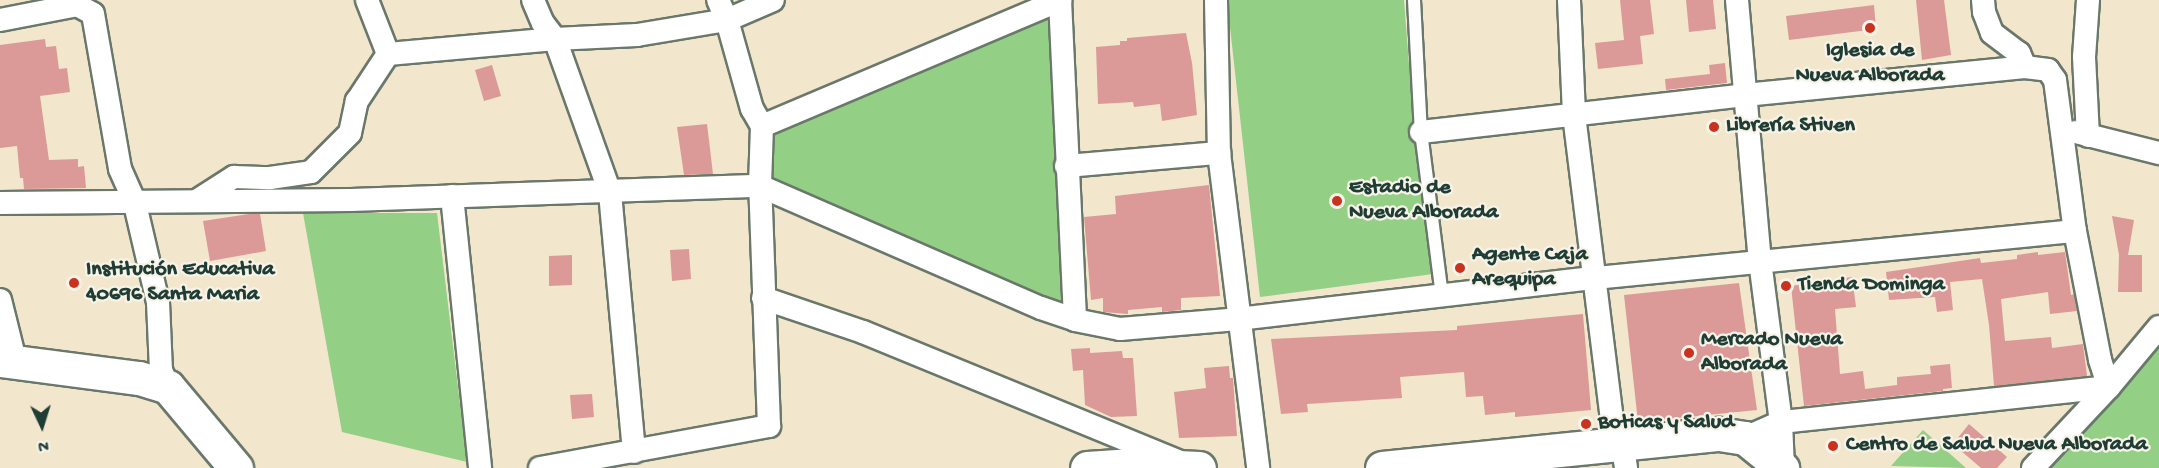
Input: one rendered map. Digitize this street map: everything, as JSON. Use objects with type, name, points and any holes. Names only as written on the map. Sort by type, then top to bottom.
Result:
[{"type":"main road","points":[[7,360],[139,378],[168,387],[236,468]]},
{"type":"main road","points":[[1382,468],[1621,456],[1719,434],[1745,438],[1783,468]]},
{"type":"main road","points":[[1087,468],[1132,465],[1195,467]]},
{"type":"street","points":[[367,0],[388,54]]},
{"type":"street","points":[[533,0],[543,23],[555,39],[610,193],[634,452]]},
{"type":"street","points":[[388,54],[555,39],[637,35],[723,10],[773,0]]},
{"type":"street","points":[[762,126],[1060,0],[1075,320]]},
{"type":"street","points":[[1216,0],[1219,153],[1258,468]]},
{"type":"street","points":[[1569,0],[1574,115],[1621,456]]},
{"type":"street","points":[[1737,0],[1760,261],[1781,422],[1783,468]]},
{"type":"street","points":[[1983,0],[1984,12],[1992,33],[2019,53],[2025,68]]},
{"type":"street","points":[[2088,0],[2084,57],[2088,136]]},
{"type":"street","points":[[0,20],[76,3],[93,14],[120,168],[134,200],[158,302],[161,370],[168,387]]},
{"type":"street","points":[[540,468],[769,426],[760,186],[762,126],[752,109],[723,10]]},
{"type":"street","points":[[198,200],[234,177],[270,178],[311,172],[350,133],[357,101],[388,54]]},
{"type":"street","points":[[1421,132],[1744,95],[2025,68],[2048,70],[2055,80],[2059,125],[2075,231],[2100,360],[2109,387]]},
{"type":"street","points":[[2059,125],[2088,136],[2159,153]]},
{"type":"street","points":[[1066,166],[1219,153]]},
{"type":"street","points":[[0,204],[610,193],[760,186],[1041,308],[1075,320],[1120,329],[1238,319],[1760,261],[2075,231]]},
{"type":"street","points":[[452,196],[480,468]]},
{"type":"street","points":[[764,298],[863,332],[1195,467]]},
{"type":"street","points":[[0,300],[7,360]]},
{"type":"street","points":[[2033,468],[2109,387],[2159,327]]},
{"type":"street","points":[[1745,438],[1781,422],[2109,387]]},
{"type":"lane","points":[[1414,0],[1421,132],[1442,295]]},
{"type":"green space","name":"Estadio de Nueva Alborada","points":[[1227,0],[1404,0],[1414,129],[1433,274],[1260,297]]},
{"type":"green space","points":[[1052,17],[1062,307],[771,180],[775,131]]},
{"type":"green space","points":[[303,213],[437,213],[467,462],[342,432]]},
{"type":"green space","points":[[2159,346],[2159,468],[2051,468]]},
{"type":"green space","points":[[1923,430],[1966,468],[1891,466]]},
{"type":"building","points":[[1620,0],[1650,0],[1654,34],[1640,36],[1643,64],[1598,69],[1595,43],[1624,40]]},
{"type":"building","points":[[1686,0],[1713,0],[1716,29],[1689,32]]},
{"type":"building","points":[[1916,0],[1944,0],[1951,55],[1922,60]]},
{"type":"building","points":[[1874,5],[1876,29],[1789,40],[1786,16]]},
{"type":"building","points":[[1186,33],[1192,63],[1197,115],[1162,121],[1160,104],[1134,107],[1133,102],[1098,104],[1096,47],[1120,45],[1120,41],[1127,41],[1127,38]]},
{"type":"building","points":[[45,39],[46,47],[56,46],[59,69],[67,68],[70,92],[40,96],[49,160],[78,159],[78,167],[84,166],[86,188],[24,189],[23,178],[20,178],[17,146],[0,148],[0,45]]},
{"type":"building","points":[[1725,63],[1727,83],[1666,90],[1665,79],[1710,74],[1709,65]]},
{"type":"building","points":[[492,65],[501,96],[484,101],[475,70]]},
{"type":"building","points":[[707,124],[713,174],[684,175],[677,127]]},
{"type":"building","points":[[1209,185],[1220,296],[1181,298],[1181,310],[1162,312],[1162,307],[1128,310],[1128,314],[1103,312],[1103,298],[1091,300],[1084,217],[1116,214],[1115,196]]},
{"type":"building","points":[[260,214],[266,251],[210,261],[203,221]]},
{"type":"building","points":[[2112,216],[2134,220],[2128,255],[2142,255],[2142,292],[2118,292],[2119,255]]},
{"type":"building","points":[[689,249],[691,279],[672,281],[670,250]]},
{"type":"building","points":[[2038,252],[2038,255],[2065,252],[2071,295],[2074,294],[2077,311],[2050,314],[2048,292],[2001,299],[2005,341],[2051,337],[2052,348],[2083,344],[2087,376],[1994,386],[1989,325],[1982,279],[1950,282],[1953,310],[1937,312],[1935,297],[1889,300],[1886,272],[1980,258],[1981,263],[2017,259],[2017,255]]},
{"type":"building","points":[[572,255],[572,285],[549,286],[549,256]]},
{"type":"building","points":[[1852,277],[1856,307],[1835,309],[1840,374],[1863,371],[1865,389],[1897,385],[1897,377],[1931,374],[1930,366],[1950,364],[1952,388],[1943,389],[1943,391],[1804,406],[1791,286]]},
{"type":"building","name":"Mercado Nueva Alborada","points":[[1739,283],[1757,410],[1638,422],[1624,295]]},
{"type":"building","points":[[1583,314],[1591,410],[1515,417],[1515,412],[1485,415],[1483,396],[1466,397],[1464,372],[1400,377],[1402,398],[1307,404],[1308,412],[1281,414],[1271,339],[1457,330],[1457,326]]},
{"type":"building","points":[[1090,348],[1090,353],[1122,351],[1123,358],[1133,358],[1137,416],[1111,417],[1085,405],[1083,370],[1073,371],[1071,349]]},
{"type":"building","points":[[1229,366],[1230,378],[1233,378],[1237,436],[1179,438],[1174,392],[1206,388],[1204,368]]},
{"type":"building","points":[[592,394],[594,417],[572,419],[570,395]]},
{"type":"building","points":[[1969,424],[2007,457],[1997,468],[1981,468],[1953,444]]},
{"type":"place","name":"Iglesia de Nueva Alborada","points":[[1870,28]]},
{"type":"place","name":"Librería Stiven","points":[[1714,127]]},
{"type":"place","name":"Estadio de Nueva Alborada","points":[[1337,201]]},
{"type":"place","name":"Agente Caja Arequipa","points":[[1460,268]]},
{"type":"place","name":"Institución Educativa 40696 Santa Maria","points":[[74,283]]},
{"type":"place","name":"Tienda Dominga","points":[[1786,286]]},
{"type":"place","name":"Mercado Nueva Alborada","points":[[1689,353]]},
{"type":"place","name":"Boticas y Salud","points":[[1586,424]]},
{"type":"place","name":"Centro de Salud Nueva Alborada","points":[[1833,446]]}]
